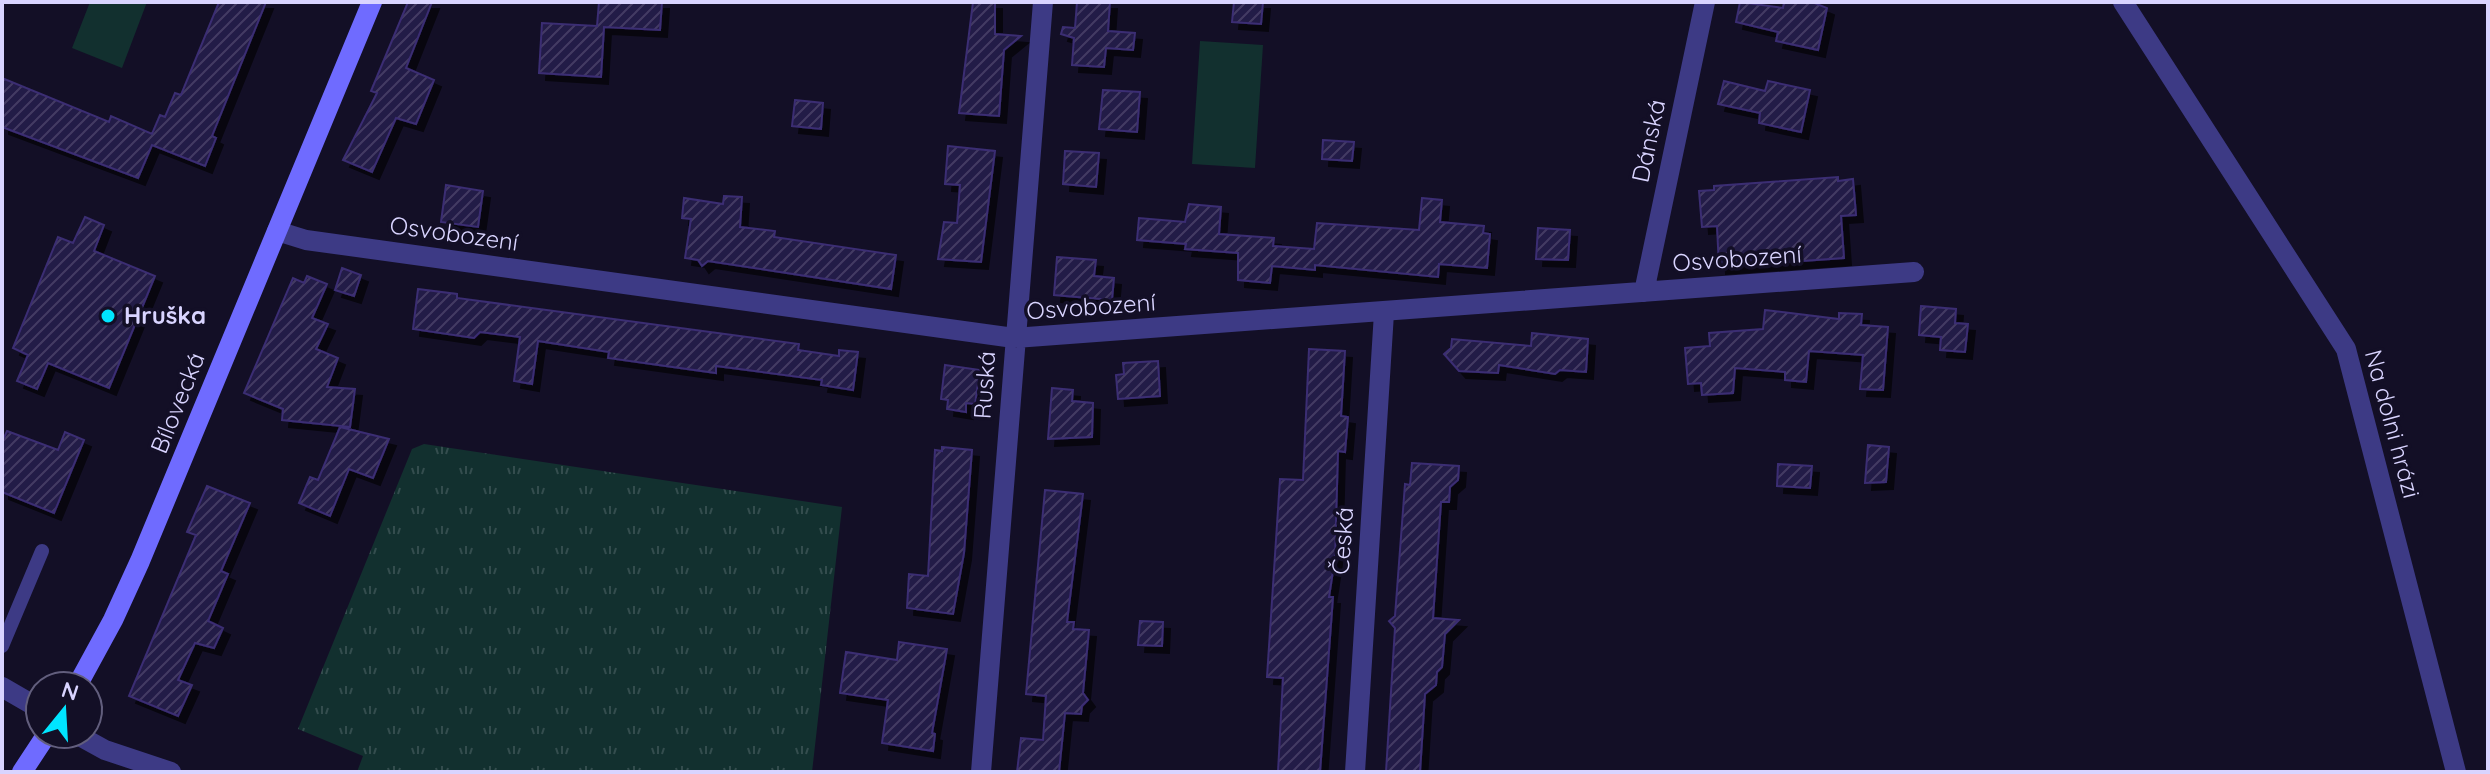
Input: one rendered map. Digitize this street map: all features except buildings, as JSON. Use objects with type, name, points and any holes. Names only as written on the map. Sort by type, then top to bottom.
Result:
[{"type":"main road","name":"Bílovecká","points":[[85,670],[126,593],[372,2]]},
{"type":"main road","points":[[22,772],[36,750]]},
{"type":"street","name":"Ruská","points":[[981,772],[1043,2]]},
{"type":"street","name":"Dánská","points":[[1644,292],[1705,2]]},
{"type":"street","name":"Na dolni hrázi","points":[[2123,2],[2346,349],[2456,772]]},
{"type":"street","name":"Osvobození","points":[[277,231],[306,240],[1014,338],[1914,272]]},
{"type":"street","name":"Česká","points":[[1355,772],[1384,313]]},
{"type":"street","points":[[2,687],[24,700]]},
{"type":"street","points":[[104,749],[171,772]]},
{"type":"lane","points":[[2,646],[42,551]]},
{"type":"green space","points":[[90,2],[147,2],[122,68],[72,48]]},
{"type":"green space","points":[[1200,41],[1263,45],[1255,168],[1192,164]]},
{"type":"green space","points":[[424,444],[842,507],[812,772],[357,772],[363,756],[298,729],[412,449]]},
{"type":"place","name":"Hruška","points":[[108,316]]}]
